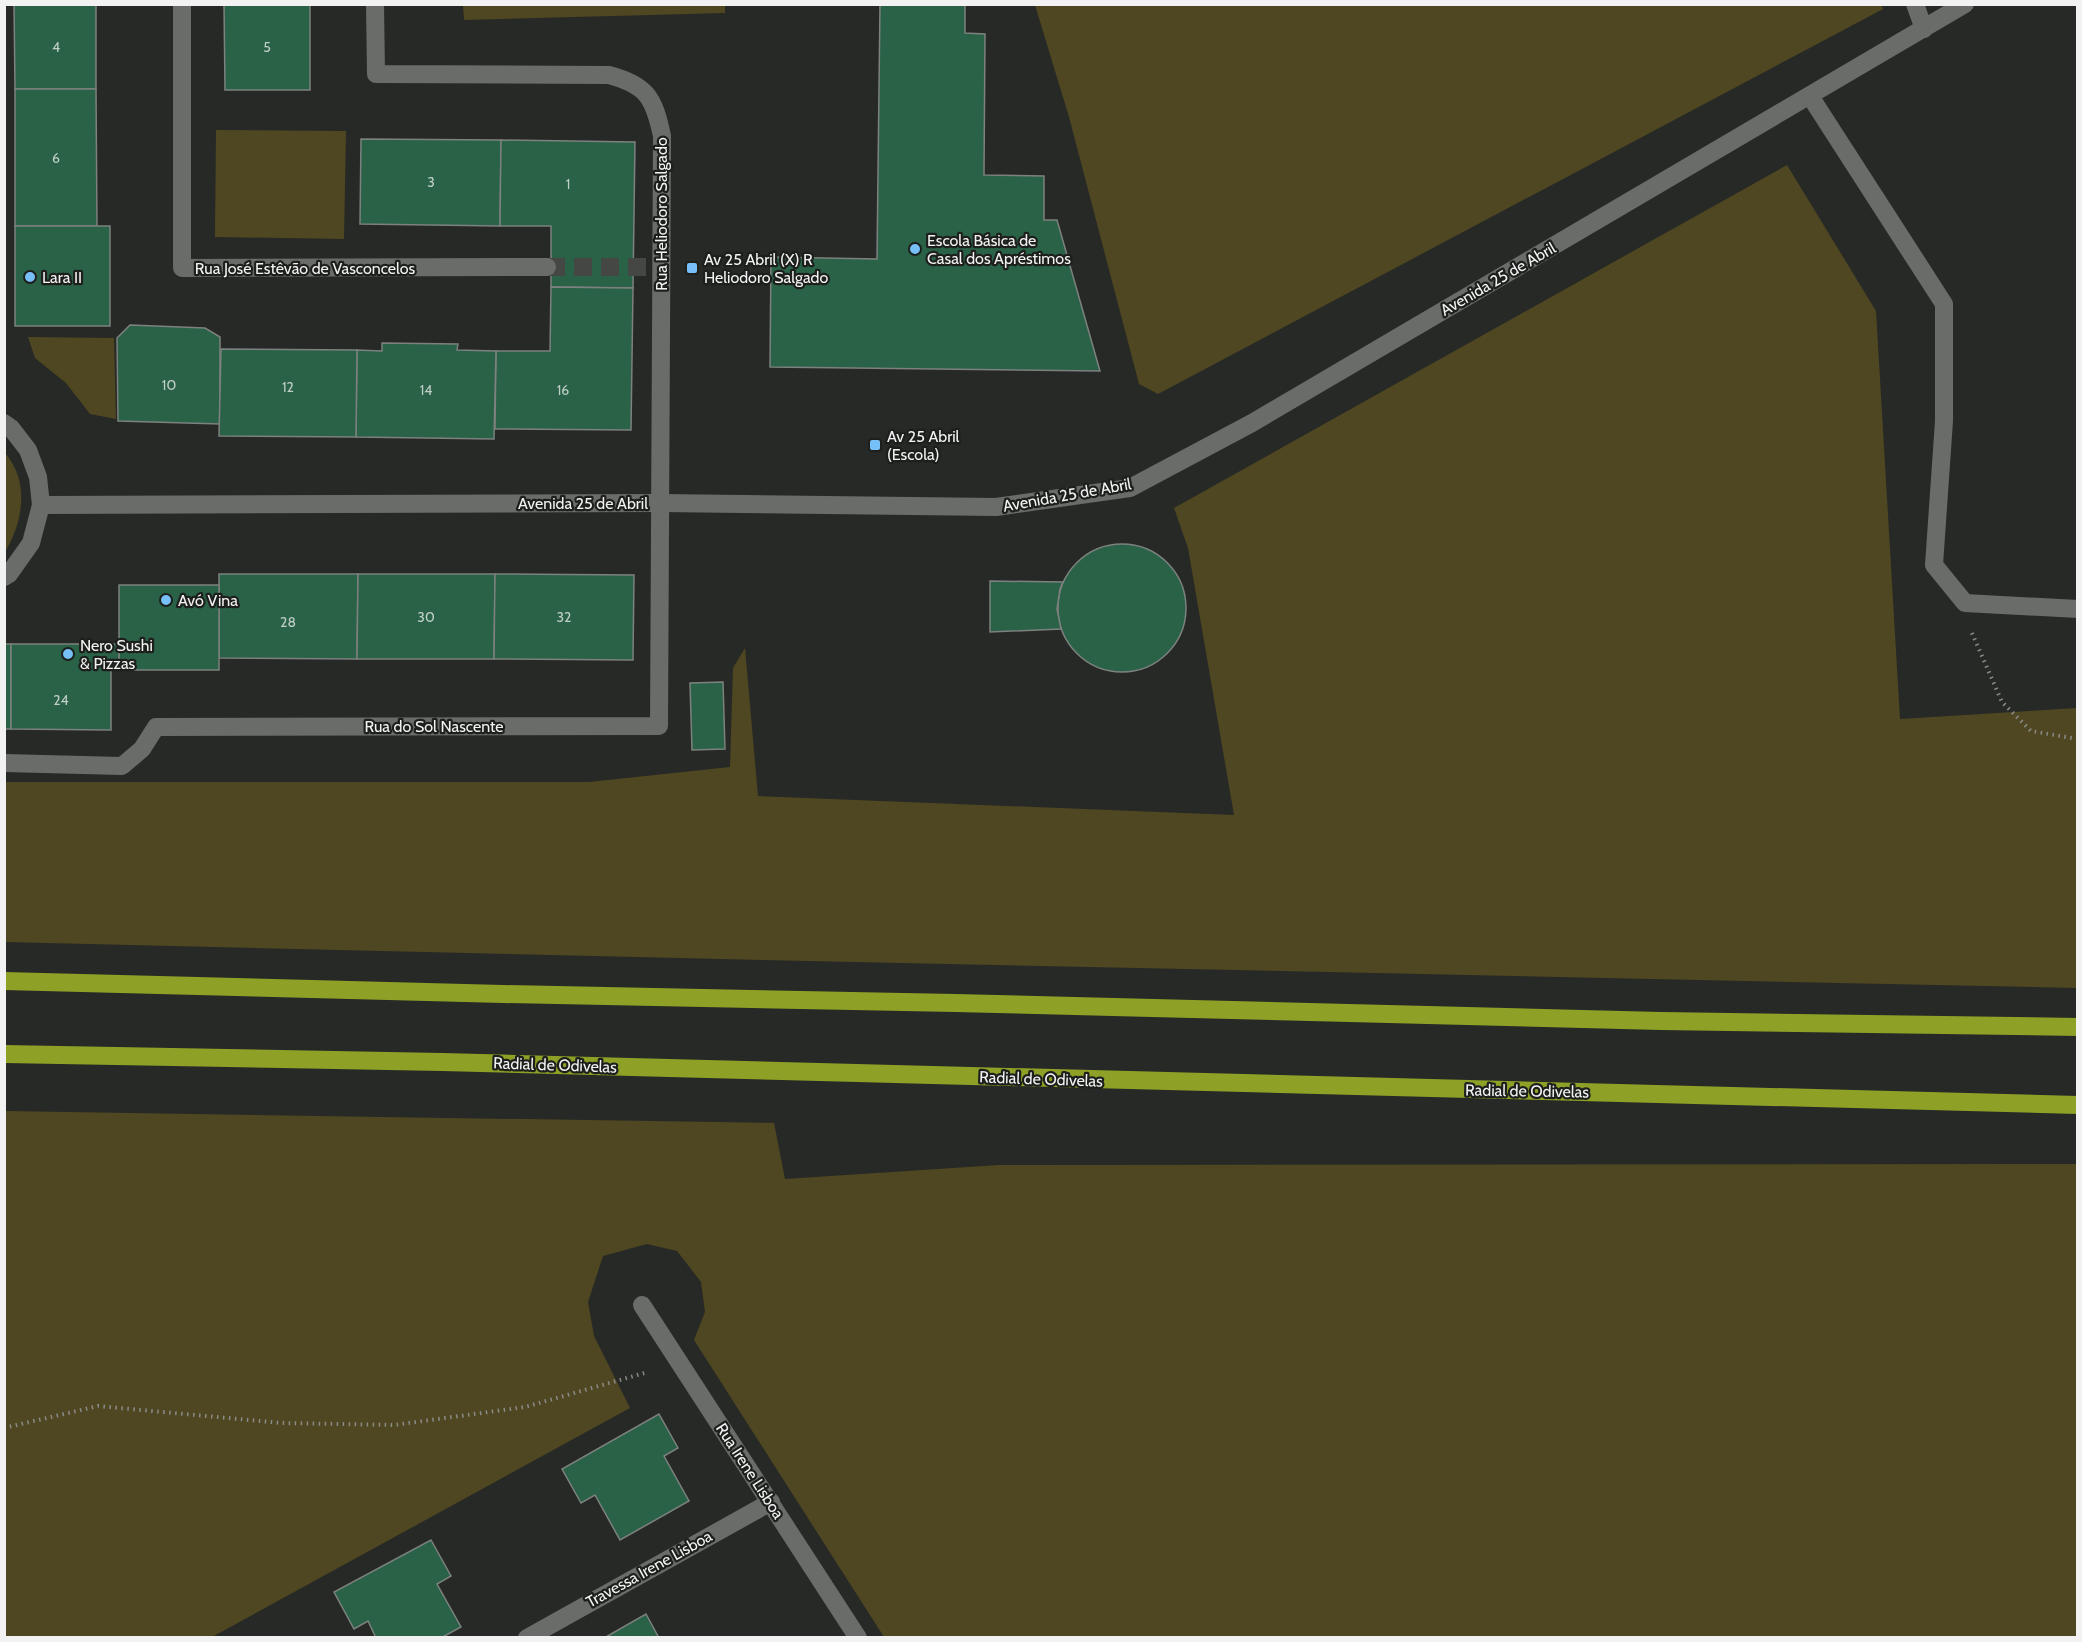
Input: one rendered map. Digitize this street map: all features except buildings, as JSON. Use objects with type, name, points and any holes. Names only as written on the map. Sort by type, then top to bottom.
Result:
[{"type":"highway","points":[[4,981],[1661,1021],[2078,1027]]},
{"type":"highway","name":"Radial de Odivelas","points":[[4,1054],[430,1062],[2078,1105]]},
{"type":"street","name":"Rua José Estêvão de Vasconcelos","points":[[182,4],[182,268],[547,267]]},
{"type":"street","name":"Rua Heliodoro Salgado","points":[[375,4],[376,74],[609,75],[629,81],[646,93],[657,112],[663,136],[660,503]]},
{"type":"street","points":[[1915,4],[1924,29]]},
{"type":"street","name":"Avenida 25 de Abril","points":[[41,505],[660,503],[996,507],[1130,488],[1252,423],[1965,4]]},
{"type":"street","points":[[1810,96],[1944,304],[1944,421],[1934,565],[1965,603],[2078,609]]},
{"type":"street","points":[[4,423],[11,428],[28,450],[38,477],[41,505],[31,543],[9,574],[4,577]]},
{"type":"street","name":"Rua do Sol Nascente","points":[[4,764],[122,766],[142,749],[156,726],[659,726],[660,503]]},
{"type":"street","name":"Rua Irene Lisboa","points":[[642,1305],[858,1638]]},
{"type":"street","name":"Travessa Irene Lisboa","points":[[527,1638],[771,1502]]},
{"type":"path","points":[[1965,603],[1973,636],[2002,702],[2031,732],[2078,739]]},
{"type":"path","points":[[4,1428],[98,1406],[282,1422],[394,1425],[525,1407],[679,1363]]},
{"type":"shaded area","points":[[1881,4],[1883,9],[1158,394],[1139,384],[1069,117],[1035,5]]},
{"type":"shaded area","points":[[463,5],[725,5],[725,13],[464,20]]},
{"type":"shaded area","points":[[216,130],[346,131],[344,239],[215,237]]},
{"type":"shaded area","points":[[1787,165],[1876,311],[1900,719],[2077,708],[2077,988],[5,942],[5,782],[589,782],[730,767],[733,668],[745,648],[758,796],[1234,815],[1188,548],[1174,508]]},
{"type":"shaded area","points":[[28,337],[114,338],[116,419],[90,414],[66,383],[35,358]]},
{"type":"shaded area","points":[[5,453],[18,476],[21,502],[16,528],[5,552]]},
{"type":"shaded area","points":[[5,1111],[774,1123],[785,1179],[999,1165],[2077,1164],[2077,1637],[884,1637],[694,1340],[705,1312],[701,1282],[677,1251],[647,1244],[603,1256],[588,1302],[594,1336],[630,1408],[212,1637],[5,1637]]},
{"type":"tunnel","points":[[547,267],[661,267]]},
{"type":"place","name":"Escola Básica de Casal dos Apréstimos","points":[[915,249]]},
{"type":"place","name":"Av 25 Abril (X) R Heliodoro Salgado","points":[[692,268]]},
{"type":"place","name":"Lara II","points":[[30,277]]},
{"type":"place","name":"Av 25 Abril (Escola)","points":[[875,445]]},
{"type":"place","name":"Avó Vina","points":[[166,600]]},
{"type":"place","name":"Nero Sushi & Pizzas","points":[[68,654]]}]
